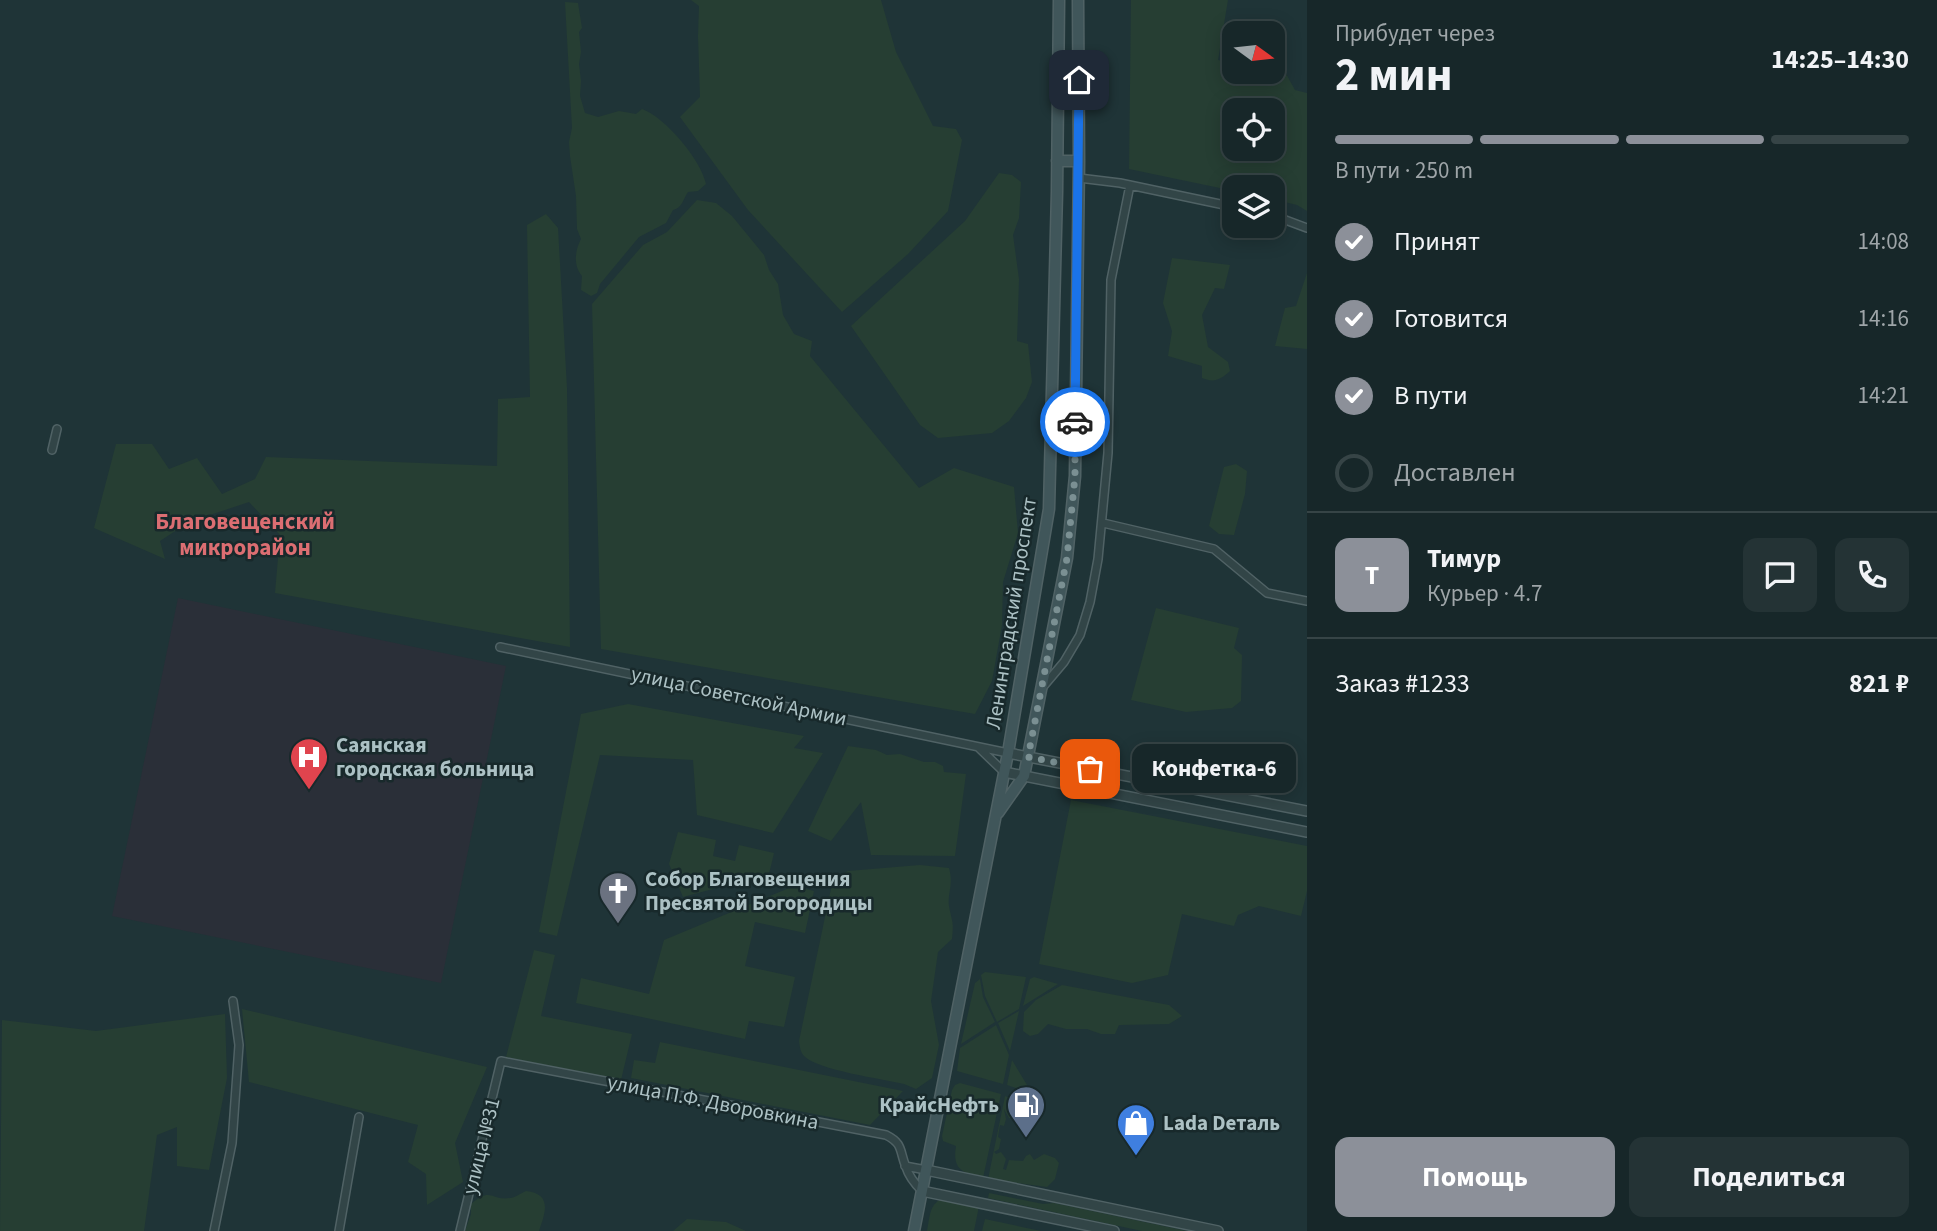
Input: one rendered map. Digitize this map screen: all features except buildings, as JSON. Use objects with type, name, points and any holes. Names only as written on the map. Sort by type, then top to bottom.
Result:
[{"type":"main road","name":"Ленинградский проспект","points":[[914,1231],[1008,752],[1049,509],[1058,161],[1059,0]]},
{"type":"main road","name":"Ленинградский проспект","points":[[995,816],[1024,776],[1067,558],[1075,476],[1079,178],[1078,0]]},
{"type":"main road","points":[[1058,161],[1079,161]]},
{"type":"street","points":[[1079,178],[1130,185],[1222,204]]},
{"type":"street","points":[[1041,688],[1064,662],[1080,635],[1090,602],[1103,523],[1108,453],[1111,280],[1130,185]]},
{"type":"street","points":[[1285,220],[1307,228]]},
{"type":"street","points":[[52,450],[57,429]]},
{"type":"street","points":[[1103,523],[1214,549],[1267,593],[1307,601]]},
{"type":"street","name":"улица Советской Армии","points":[[500,647],[1028,757],[1307,811]]},
{"type":"street","points":[[977,746],[1004,772],[1307,832]]},
{"type":"street","points":[[214,1231],[232,1143],[239,1045],[233,1001]]},
{"type":"street","name":"улица П.Ф. Дворовкина","points":[[501,1061],[886,1135],[896,1140],[905,1166],[922,1191]]},
{"type":"street","name":"улица №31","points":[[460,1231],[501,1061]]},
{"type":"street","points":[[339,1231],[359,1117]]},
{"type":"street","points":[[905,1166],[1218,1231]]},
{"type":"street","points":[[922,1191],[1114,1231]]},
{"type":"shaded area","name":"Саянская городская больница","points":[[178,598],[506,666],[441,983],[112,916]]},
{"type":"green space","points":[[691,0],[881,0],[896,52],[933,126],[956,129],[962,140],[948,211],[908,254],[842,312],[748,210],[680,117],[700,97],[699,6]]},
{"type":"green space","points":[[1131,0],[1228,0],[1224,21],[1222,21],[1218,60],[1222,61],[1222,84],[1285,84],[1285,72],[1295,90],[1307,93],[1307,211],[1285,202],[1285,175],[1222,175],[1222,188],[1129,169]]},
{"type":"green space","points":[[565,2],[578,3],[582,28],[579,32],[580,96],[585,113],[598,117],[619,111],[636,114],[642,109],[651,114],[681,140],[697,163],[706,184],[698,191],[688,192],[666,223],[639,237],[600,284],[597,293],[591,296],[581,290],[582,276],[576,263],[581,239],[577,229],[569,142],[572,128]]},
{"type":"green space","points":[[999,173],[1012,175],[1021,182],[1019,218],[1013,235],[1019,279],[1017,341],[1028,344],[1032,382],[1026,398],[1009,421],[992,433],[938,438],[920,425],[851,326],[965,221]]},
{"type":"green space","points":[[697,200],[716,203],[732,216],[764,255],[778,284],[783,315],[794,334],[812,341],[810,356],[919,488],[954,468],[1014,487],[1018,533],[1003,582],[1002,625],[992,681],[975,714],[601,649],[592,304],[643,245],[667,232]]},
{"type":"green space","points":[[546,214],[558,228],[567,388],[570,647],[275,593],[280,535],[249,502],[189,522],[160,541],[165,559],[94,528],[116,444],[152,444],[169,469],[197,458],[222,494],[255,479],[266,457],[497,466],[498,399],[530,397],[527,225]]},
{"type":"green space","points":[[1172,258],[1230,265],[1224,289],[1215,288],[1202,315],[1208,347],[1228,362],[1230,371],[1217,380],[1202,378],[1202,366],[1168,356],[1172,331],[1163,303]]},
{"type":"green space","points":[[1307,273],[1307,349],[1275,346],[1285,308],[1296,306]]},
{"type":"green space","points":[[1236,464],[1247,471],[1245,494],[1234,535],[1219,534],[1209,526],[1224,467]]},
{"type":"green space","points":[[1156,608],[1239,628],[1234,648],[1242,655],[1241,701],[1232,708],[1186,712],[1131,700]]},
{"type":"green space","points":[[628,704],[804,736],[794,748],[823,753],[773,833],[697,815],[693,760],[600,755],[557,936],[539,932],[581,714]]},
{"type":"green space","points":[[848,746],[935,762],[943,766],[944,772],[966,774],[955,856],[871,855],[861,802],[831,841],[808,831]]},
{"type":"green space","points":[[1071,800],[1307,846],[1307,891],[1301,916],[1259,906],[1238,915],[1234,926],[1182,914],[1168,975],[1132,983],[1039,964]]},
{"type":"green space","points":[[678,832],[716,840],[713,856],[735,861],[739,845],[774,853],[769,874],[683,897],[669,864]]},
{"type":"green space","points":[[920,865],[949,868],[951,880],[949,901],[952,939],[938,952],[931,1001],[939,1045],[932,1078],[916,1089],[836,1070],[811,1061],[804,1056],[799,1041],[833,879],[848,871]]},
{"type":"green space","points":[[794,886],[814,891],[805,933],[755,922],[745,966],[795,977],[784,1027],[749,1021],[745,1039],[576,1003],[581,978],[649,994],[664,940]]},
{"type":"green space","points":[[534,950],[555,955],[541,1016],[632,1034],[621,1080],[506,1057]]},
{"type":"green space","points":[[985,972],[1026,977],[1019,1009],[997,1022],[985,996],[981,975]]},
{"type":"green space","points":[[1034,977],[1058,984],[1023,1006],[1030,979]]},
{"type":"green space","points":[[980,979],[983,997],[995,1022],[961,1044],[975,983]]},
{"type":"green space","points":[[1062,985],[1169,1005],[1182,1016],[1169,1024],[1119,1025],[1115,1034],[1101,1034],[1087,1029],[1066,1029],[1048,1024],[1038,1034],[1030,1036],[1023,1031],[1024,1012],[1036,1000]]},
{"type":"green space","points":[[242,1009],[487,1067],[455,1143],[463,1182],[427,1205],[426,1174],[408,1162],[418,1125],[249,1082]]},
{"type":"green space","points":[[1019,1011],[1010,1051],[998,1023]]},
{"type":"green space","points":[[225,1014],[227,1078],[209,1170],[177,1166],[177,1127],[157,1135],[144,1231],[0,1231],[2,1020],[96,1031]]},
{"type":"green space","points":[[996,1025],[1009,1055],[1003,1084],[957,1071],[960,1048]]},
{"type":"green space","points":[[660,1042],[903,1091],[870,1125],[631,1078],[634,1060],[655,1063]]},
{"type":"green space","points":[[1012,1060],[1030,1090],[1027,1092],[1007,1085]]},
{"type":"green space","points":[[960,1083],[1001,1094],[983,1178],[960,1169],[956,1160],[956,1146],[943,1141],[952,1090]]},
{"type":"green space","points":[[1005,1096],[1010,1098],[1014,1118],[1009,1118],[1004,1109],[1006,1119],[1004,1126],[1000,1125],[999,1149],[994,1152],[1001,1152],[1006,1159],[1003,1169],[1006,1170],[1009,1160],[1023,1161],[1030,1154],[1034,1160],[1044,1154],[1055,1158],[1059,1163],[1055,1179],[1047,1187],[988,1179]]},
{"type":"green space","points":[[526,1191],[535,1193],[544,1200],[545,1211],[539,1231],[465,1231],[471,1214],[471,1204],[478,1199],[487,1195],[512,1198]]},
{"type":"green space","points":[[989,1193],[1043,1204],[1054,1203],[1187,1231],[1142,1231],[988,1198]]},
{"type":"green space","points":[[945,1198],[979,1206],[974,1231],[927,1231],[933,1207]]},
{"type":"green space","points":[[687,1219],[726,1222],[746,1231],[673,1231]]},
{"type":"green space","points":[[985,1219],[1041,1231],[982,1231]]},
{"type":"way so far","points":[[1075,422],[1075,476],[1067,558],[1028,757],[1090,769]]},
{"type":"place","name":"Конфетка-6","points":[[1090,769]]},
{"type":"place","name":"Саянская городская больница","points":[[309,791]]},
{"type":"place","name":"Собор Благовещения Пресвятой Богородицы","points":[[618,925]]},
{"type":"place","name":"КрайсНефть","points":[[1026,1139]]},
{"type":"place","name":"Lada Dеталь","points":[[1136,1157]]},
{"type":"district","name":"Благовещенский микрорайон","points":[[245,534]]},
{"type":"route","points":[[1075,422],[1079,80]]}]
